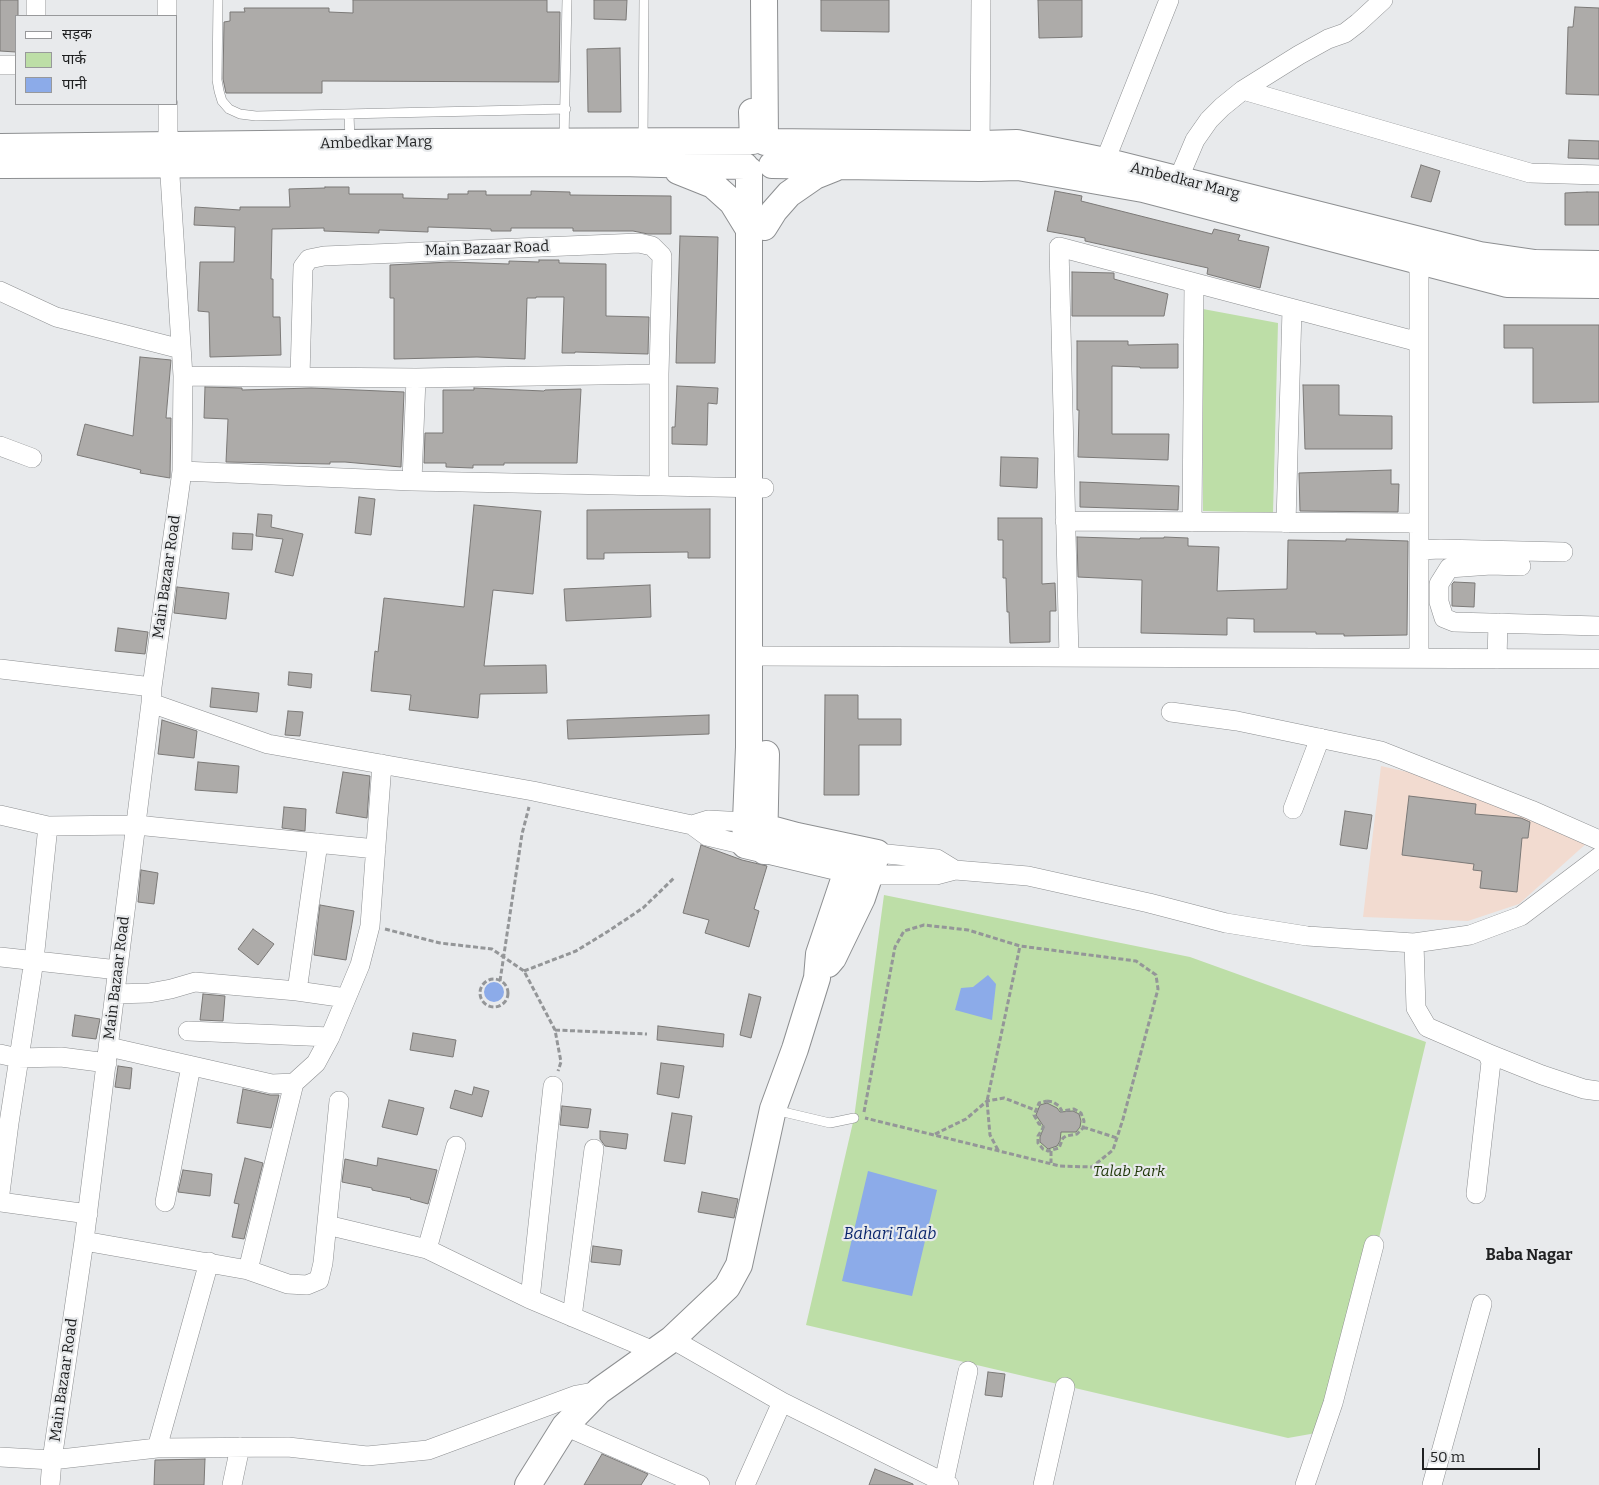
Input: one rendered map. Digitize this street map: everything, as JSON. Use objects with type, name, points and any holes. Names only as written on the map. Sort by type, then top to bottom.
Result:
[{"type":"street","points":[[36,0],[36,15]]},
{"type":"street","points":[[167,0],[168,15]]},
{"type":"street","points":[[749,0],[758,89],[790,128],[807,143]]},
{"type":"street","points":[[755,836],[749,747],[757,656],[756,227],[758,89],[764,0]]},
{"type":"street","points":[[980,156],[981,0]]},
{"type":"street","points":[[1105,161],[1169,0]]},
{"type":"street","points":[[1178,180],[1195,140],[1222,107],[1243,90],[1299,55],[1328,39],[1345,33],[1383,0]]},
{"type":"street","points":[[0,65],[15,65]]},
{"type":"street","points":[[722,142],[744,106],[758,89]]},
{"type":"street","points":[[1243,90],[1530,173],[1599,175]]},
{"type":"street","name":"Main Bazaar Road","points":[[50,1485],[88,1214],[151,695],[182,472],[183,376],[169,155],[168,105]]},
{"type":"street","name":"Ambedkar Marg","points":[[0,165],[350,143],[564,142],[647,153],[722,142],[758,159],[807,143],[980,156],[1018,167],[1143,189],[1419,251],[1534,263],[1599,264]]},
{"type":"street","name":"Ambedkar Marg","points":[[0,147],[169,155],[647,153],[843,165],[980,156],[1018,142],[1105,161],[1178,180],[1419,251],[1507,284],[1599,285]]},
{"type":"street","points":[[647,153],[681,172],[713,185],[756,227]]},
{"type":"street","points":[[756,227],[789,194],[815,176],[843,165]]},
{"type":"street","name":"Main Bazaar Road","points":[[300,377],[303,267],[309,259],[324,256],[639,243],[652,246],[662,256],[659,486]]},
{"type":"street","points":[[1069,657],[1059,247],[1419,342]]},
{"type":"street","points":[[1419,251],[1419,658]]},
{"type":"street","points":[[1192,522],[1194,283]]},
{"type":"street","points":[[0,291],[56,317],[181,349]]},
{"type":"street","points":[[1286,523],[1292,309]]},
{"type":"street","points":[[183,376],[416,378],[659,374]]},
{"type":"street","points":[[412,481],[416,378]]},
{"type":"street","points":[[0,446],[32,458]]},
{"type":"street","points":[[182,472],[412,481],[756,488]]},
{"type":"street","points":[[1066,521],[1419,523]]},
{"type":"street","points":[[1419,550],[1563,552]]},
{"type":"street","points":[[1521,566],[1491,565],[1449,568],[1439,584],[1439,602],[1444,618],[1454,622],[1599,626]]},
{"type":"street","points":[[1497,659],[1498,623]]},
{"type":"street","points":[[757,656],[1599,659]]},
{"type":"street","points":[[0,669],[151,695],[268,744],[533,792],[692,825],[708,820],[755,836],[797,836],[862,862],[937,859],[955,870],[1028,876],[1149,903],[1226,923],[1298,934],[1414,943],[1470,935],[1521,916],[1599,857]]},
{"type":"street","points":[[1171,712],[1237,721],[1380,751],[1531,810],[1599,840]]},
{"type":"street","points":[[1293,809],[1320,738]]},
{"type":"street","points":[[248,1270],[294,1083],[316,1063],[330,1037],[360,965],[370,926],[382,764]]},
{"type":"street","points":[[0,815],[48,826],[136,825],[376,849]]},
{"type":"street","points":[[0,1192],[9,1056],[34,960],[48,826]]},
{"type":"street","points":[[297,991],[318,843]]},
{"type":"street","points":[[533,1483],[565,1426],[599,1391],[664,1346],[727,1287],[739,1265],[773,1109],[817,978],[833,958],[862,898],[862,862]]},
{"type":"street","points":[[1414,943],[1416,1008],[1426,1027],[1542,1076],[1584,1089],[1599,1091]]},
{"type":"street","points":[[0,956],[118,970]]},
{"type":"street","points":[[115,994],[150,994],[195,982],[297,991],[346,998]]},
{"type":"street","points":[[188,1031],[330,1037]]},
{"type":"street","points":[[1476,1194],[1491,1062],[1487,1052]]},
{"type":"street","points":[[9,1056],[61,1057],[108,1055],[190,1066],[272,1084],[294,1083]]},
{"type":"street","points":[[165,1202],[190,1066]]},
{"type":"street","points":[[530,1300],[553,1086]]},
{"type":"street","points":[[84,1241],[248,1270],[288,1284],[307,1285],[319,1280],[323,1263],[339,1101]]},
{"type":"street","points":[[427,1249],[456,1146]]},
{"type":"street","points":[[572,1317],[594,1149]]},
{"type":"street","points":[[0,1202],[88,1214]]},
{"type":"street","points":[[326,1225],[427,1249],[530,1300],[572,1317],[664,1346],[782,1402],[946,1484],[968,1371]]},
{"type":"street","points":[[1305,1485],[1333,1403],[1374,1245]]},
{"type":"street","points":[[157,1448],[209,1262]]},
{"type":"street","points":[[1432,1485],[1482,1304]]},
{"type":"street","points":[[1043,1485],[1065,1387]]},
{"type":"street","points":[[0,1457],[52,1460],[157,1448],[288,1447],[367,1456],[428,1450],[577,1395],[599,1391]]},
{"type":"street","points":[[745,1485],[782,1402]]},
{"type":"street","points":[[565,1426],[700,1485]]},
{"type":"street","points":[[232,1485],[240,1447]]},
{"type":"lane","points":[[218,0],[217,80],[222,101],[229,109],[240,114],[256,116],[566,109]]},
{"type":"lane","points":[[564,142],[567,0]]},
{"type":"lane","points":[[644,0],[647,153]]},
{"type":"lane","points":[[349,114],[350,143]]},
{"type":"lane","points":[[773,1109],[830,1124],[854,1118]]},
{"type":"path","points":[[500,981],[502,956],[522,834],[533,792]]},
{"type":"path","points":[[524,971],[576,951],[592,942],[643,908],[674,878]]},
{"type":"path","points":[[924,925],[968,930],[1020,946],[1136,961],[1156,975],[1158,989],[1113,1150],[1092,1167],[1060,1166],[863,1118],[895,947],[904,931],[924,925]]},
{"type":"path","points":[[370,926],[440,943],[492,949],[524,971],[555,1030],[561,1062],[553,1086]]},
{"type":"path","points":[[999,1150],[990,1135],[987,1101],[1020,946]]},
{"type":"path","points":[[495,978],[500,981],[505,983],[508,992],[503,1003],[491,1006],[483,1002],[480,992],[485,982],[495,978]]},
{"type":"path","points":[[555,1030],[647,1034]]},
{"type":"path","points":[[935,1135],[966,1119],[987,1101],[1004,1098],[1035,1110]]},
{"type":"path","points":[[1047,1101],[1059,1106],[1062,1111],[1074,1109],[1081,1113],[1084,1121],[1083,1128],[1078,1134],[1063,1138],[1059,1148],[1051,1151],[1043,1148],[1038,1143],[1038,1136],[1043,1125],[1037,1121],[1034,1115],[1035,1110],[1039,1103],[1047,1101]]},
{"type":"path","points":[[1083,1128],[1117,1138]]},
{"type":"path","points":[[1051,1151],[1051,1163]]},
{"type":"shaded area","points":[[1381,766],[1417,774],[1588,842],[1519,904],[1468,921],[1363,917]]},
{"type":"green space","points":[[1203,309],[1278,323],[1273,513],[1203,511]]},
{"type":"green space","name":"Talab Park","points":[[884,895],[1190,957],[1426,1042],[1333,1430],[1288,1438],[806,1325],[854,1118]]},
{"type":"water","points":[[988,975],[996,984],[992,1020],[955,1010],[961,988],[973,987]]},
{"type":"water","points":[[494,982],[501,985],[504,992],[501,999],[494,1002],[487,999],[484,992],[487,985]]},
{"type":"water","name":"Bahari Talab","points":[[868,1171],[937,1190],[912,1296],[842,1281]]},
{"type":"building","points":[[0,0],[18,0],[18,15],[15,15],[15,52],[0,51]]},
{"type":"building","points":[[353,0],[547,0],[547,12],[560,12],[559,82],[322,81],[322,93],[226,93],[223,79],[224,22],[230,21],[230,12],[245,12],[244,8],[329,8],[329,12],[353,13]]},
{"type":"building","points":[[594,0],[627,0],[626,20],[594,19]]},
{"type":"building","points":[[821,0],[889,0],[889,32],[821,31]]},
{"type":"building","points":[[1038,0],[1082,0],[1082,37],[1039,38]]},
{"type":"building","points":[[1575,7],[1599,8],[1599,95],[1566,94],[1568,27],[1573,27]]},
{"type":"building","points":[[620,48],[621,112],[588,112],[587,49]]},
{"type":"building","points":[[1569,140],[1599,141],[1599,159],[1568,158]]},
{"type":"building","points":[[1421,165],[1440,171],[1431,202],[1411,197]]},
{"type":"building","points":[[349,187],[349,194],[403,194],[403,198],[448,199],[448,194],[468,194],[468,191],[486,191],[486,195],[531,195],[531,191],[570,192],[570,195],[671,196],[671,234],[648,234],[633,231],[573,231],[573,228],[511,228],[511,231],[491,231],[491,229],[428,227],[428,232],[379,230],[379,233],[324,231],[324,228],[272,229],[271,279],[273,279],[273,317],[280,317],[281,355],[210,357],[209,312],[198,311],[200,262],[234,262],[235,227],[194,225],[195,207],[240,210],[240,207],[290,207],[289,189]]},
{"type":"building","points":[[1055,191],[1082,196],[1081,201],[1212,234],[1214,229],[1240,235],[1238,240],[1269,247],[1260,288],[1207,274],[1208,268],[1085,241],[1085,238],[1047,231]]},
{"type":"building","points":[[1599,192],[1599,225],[1565,225],[1565,193]]},
{"type":"building","points":[[680,236],[718,237],[715,363],[676,363]]},
{"type":"building","points":[[539,260],[559,260],[559,263],[606,264],[606,316],[649,317],[648,354],[562,353],[564,297],[536,297],[527,298],[525,359],[477,357],[394,359],[394,298],[390,298],[390,265],[450,262],[509,264],[509,261],[539,262]]},
{"type":"building","points":[[1072,272],[1114,273],[1114,279],[1168,294],[1164,316],[1072,316]]},
{"type":"building","points":[[1504,325],[1599,325],[1599,402],[1533,403],[1533,348],[1504,348]]},
{"type":"building","points":[[1077,341],[1128,341],[1128,345],[1178,344],[1178,368],[1112,366],[1112,434],[1169,434],[1168,460],[1078,457]]},
{"type":"building","points":[[140,357],[171,360],[166,418],[171,418],[170,478],[140,473],[141,470],[77,455],[85,424],[133,436]]},
{"type":"building","points":[[1303,385],[1339,385],[1339,415],[1392,416],[1392,449],[1305,449]]},
{"type":"building","points":[[677,386],[718,388],[717,404],[708,403],[707,445],[672,444],[672,427],[675,427]]},
{"type":"building","points":[[205,387],[242,388],[242,390],[311,388],[404,392],[401,467],[345,462],[330,462],[330,464],[226,462],[228,419],[204,418]]},
{"type":"building","points":[[474,388],[544,391],[581,389],[577,463],[504,463],[504,465],[473,465],[473,468],[446,467],[446,463],[424,463],[425,433],[443,433],[443,390],[474,390]]},
{"type":"building","points":[[1001,457],[1038,458],[1037,488],[1000,486]]},
{"type":"building","points":[[1391,470],[1391,484],[1399,484],[1398,512],[1300,511],[1299,473]]},
{"type":"building","points":[[1080,482],[1179,486],[1178,510],[1080,507]]},
{"type":"building","points":[[359,497],[375,499],[371,535],[355,533]]},
{"type":"building","points":[[474,505],[541,511],[533,594],[493,590],[484,666],[546,665],[547,693],[480,694],[478,718],[409,710],[411,695],[371,691],[375,651],[378,652],[384,598],[464,607]]},
{"type":"building","points":[[710,509],[710,558],[688,558],[688,552],[604,553],[604,559],[587,559],[587,510]]},
{"type":"building","points":[[258,514],[272,515],[271,527],[303,534],[293,576],[275,572],[283,539],[256,536]]},
{"type":"building","points":[[998,518],[1042,518],[1042,584],[1055,583],[1056,611],[1050,611],[1050,642],[1010,643],[1006,578],[1003,578],[1003,540],[998,540]]},
{"type":"building","points":[[233,533],[253,534],[252,550],[232,549]]},
{"type":"building","points":[[1077,537],[1188,538],[1188,546],[1219,547],[1217,591],[1287,589],[1288,540],[1408,541],[1407,635],[1344,636],[1344,634],[1316,634],[1316,632],[1254,632],[1254,619],[1227,618],[1227,635],[1141,633],[1142,580],[1078,577]]},
{"type":"building","points":[[1454,582],[1475,583],[1474,607],[1452,606],[1452,584]]},
{"type":"building","points":[[650,585],[651,617],[566,621],[564,589]]},
{"type":"building","points":[[177,587],[229,593],[226,619],[174,613]]},
{"type":"building","points":[[118,628],[148,632],[145,654],[115,651]]},
{"type":"building","points":[[289,672],[312,674],[311,688],[288,685]]},
{"type":"building","points":[[212,688],[259,693],[257,712],[210,707]]},
{"type":"building","points":[[825,695],[858,695],[858,719],[901,719],[901,745],[859,745],[859,795],[824,795]]},
{"type":"building","points":[[288,711],[303,712],[300,736],[285,735]]},
{"type":"building","points":[[709,715],[709,734],[568,739],[567,720]]},
{"type":"building","points":[[162,720],[197,731],[194,758],[158,754]]},
{"type":"building","points":[[198,762],[239,766],[237,793],[195,790]]},
{"type":"building","points":[[343,772],[370,776],[367,818],[336,813]]},
{"type":"building","points":[[1409,796],[1476,804],[1475,814],[1521,818],[1530,822],[1528,838],[1522,838],[1517,892],[1480,888],[1482,871],[1473,870],[1474,864],[1402,855]]},
{"type":"building","points":[[284,807],[306,809],[305,831],[282,828]]},
{"type":"building","points":[[1345,811],[1372,815],[1367,849],[1340,845]]},
{"type":"building","points":[[701,845],[742,860],[767,866],[754,909],[759,911],[749,947],[705,933],[709,920],[683,913]]},
{"type":"building","points":[[141,870],[158,873],[154,904],[138,902]]},
{"type":"building","points":[[320,905],[354,911],[346,960],[314,955]]},
{"type":"building","points":[[253,929],[274,944],[258,965],[238,949]]},
{"type":"building","points":[[203,994],[225,996],[223,1021],[200,1020]]},
{"type":"building","points":[[749,994],[761,997],[751,1038],[740,1035]]},
{"type":"building","points":[[75,1015],[100,1019],[96,1039],[72,1036]]},
{"type":"building","points":[[658,1026],[724,1034],[723,1047],[657,1040]]},
{"type":"building","points":[[413,1033],[456,1040],[453,1057],[410,1050]]},
{"type":"building","points":[[661,1063],[684,1066],[679,1098],[657,1094]]},
{"type":"building","points":[[118,1066],[132,1068],[130,1089],[115,1087]]},
{"type":"building","points":[[474,1087],[489,1091],[482,1117],[450,1108],[455,1090],[472,1095]]},
{"type":"building","points":[[243,1089],[279,1095],[271,1128],[237,1123]]},
{"type":"building","points":[[389,1100],[424,1108],[417,1135],[382,1127]]},
{"type":"building","points":[[1047,1103],[1057,1108],[1060,1112],[1073,1111],[1079,1114],[1081,1121],[1080,1127],[1076,1132],[1061,1132],[1060,1141],[1057,1146],[1048,1149],[1040,1142],[1044,1127],[1036,1115],[1040,1105]]},
{"type":"building","points":[[562,1106],[591,1109],[588,1128],[560,1125]]},
{"type":"building","points":[[672,1113],[692,1116],[685,1164],[664,1161]]},
{"type":"building","points":[[600,1131],[628,1134],[626,1149],[605,1146],[600,1139]]},
{"type":"building","points":[[245,1158],[263,1163],[244,1239],[232,1237],[239,1204],[234,1203]]},
{"type":"building","points":[[378,1158],[437,1170],[428,1204],[411,1198],[372,1190],[372,1188],[342,1182],[345,1159],[377,1166]]},
{"type":"building","points":[[183,1170],[212,1174],[210,1196],[178,1192]]},
{"type":"building","points":[[702,1192],[738,1199],[734,1218],[698,1212]]},
{"type":"building","points":[[593,1246],[622,1250],[620,1265],[591,1262]]},
{"type":"building","points":[[988,1372],[1005,1374],[1002,1397],[985,1395]]},
{"type":"building","points":[[602,1454],[648,1474],[641,1485],[584,1485]]},
{"type":"building","points":[[205,1459],[204,1485],[154,1485],[155,1460]]},
{"type":"building","points":[[875,1469],[913,1484],[913,1485],[869,1485]]},
{"type":"district","name":"Baba Nagar","points":[[1529,1256]]}]
